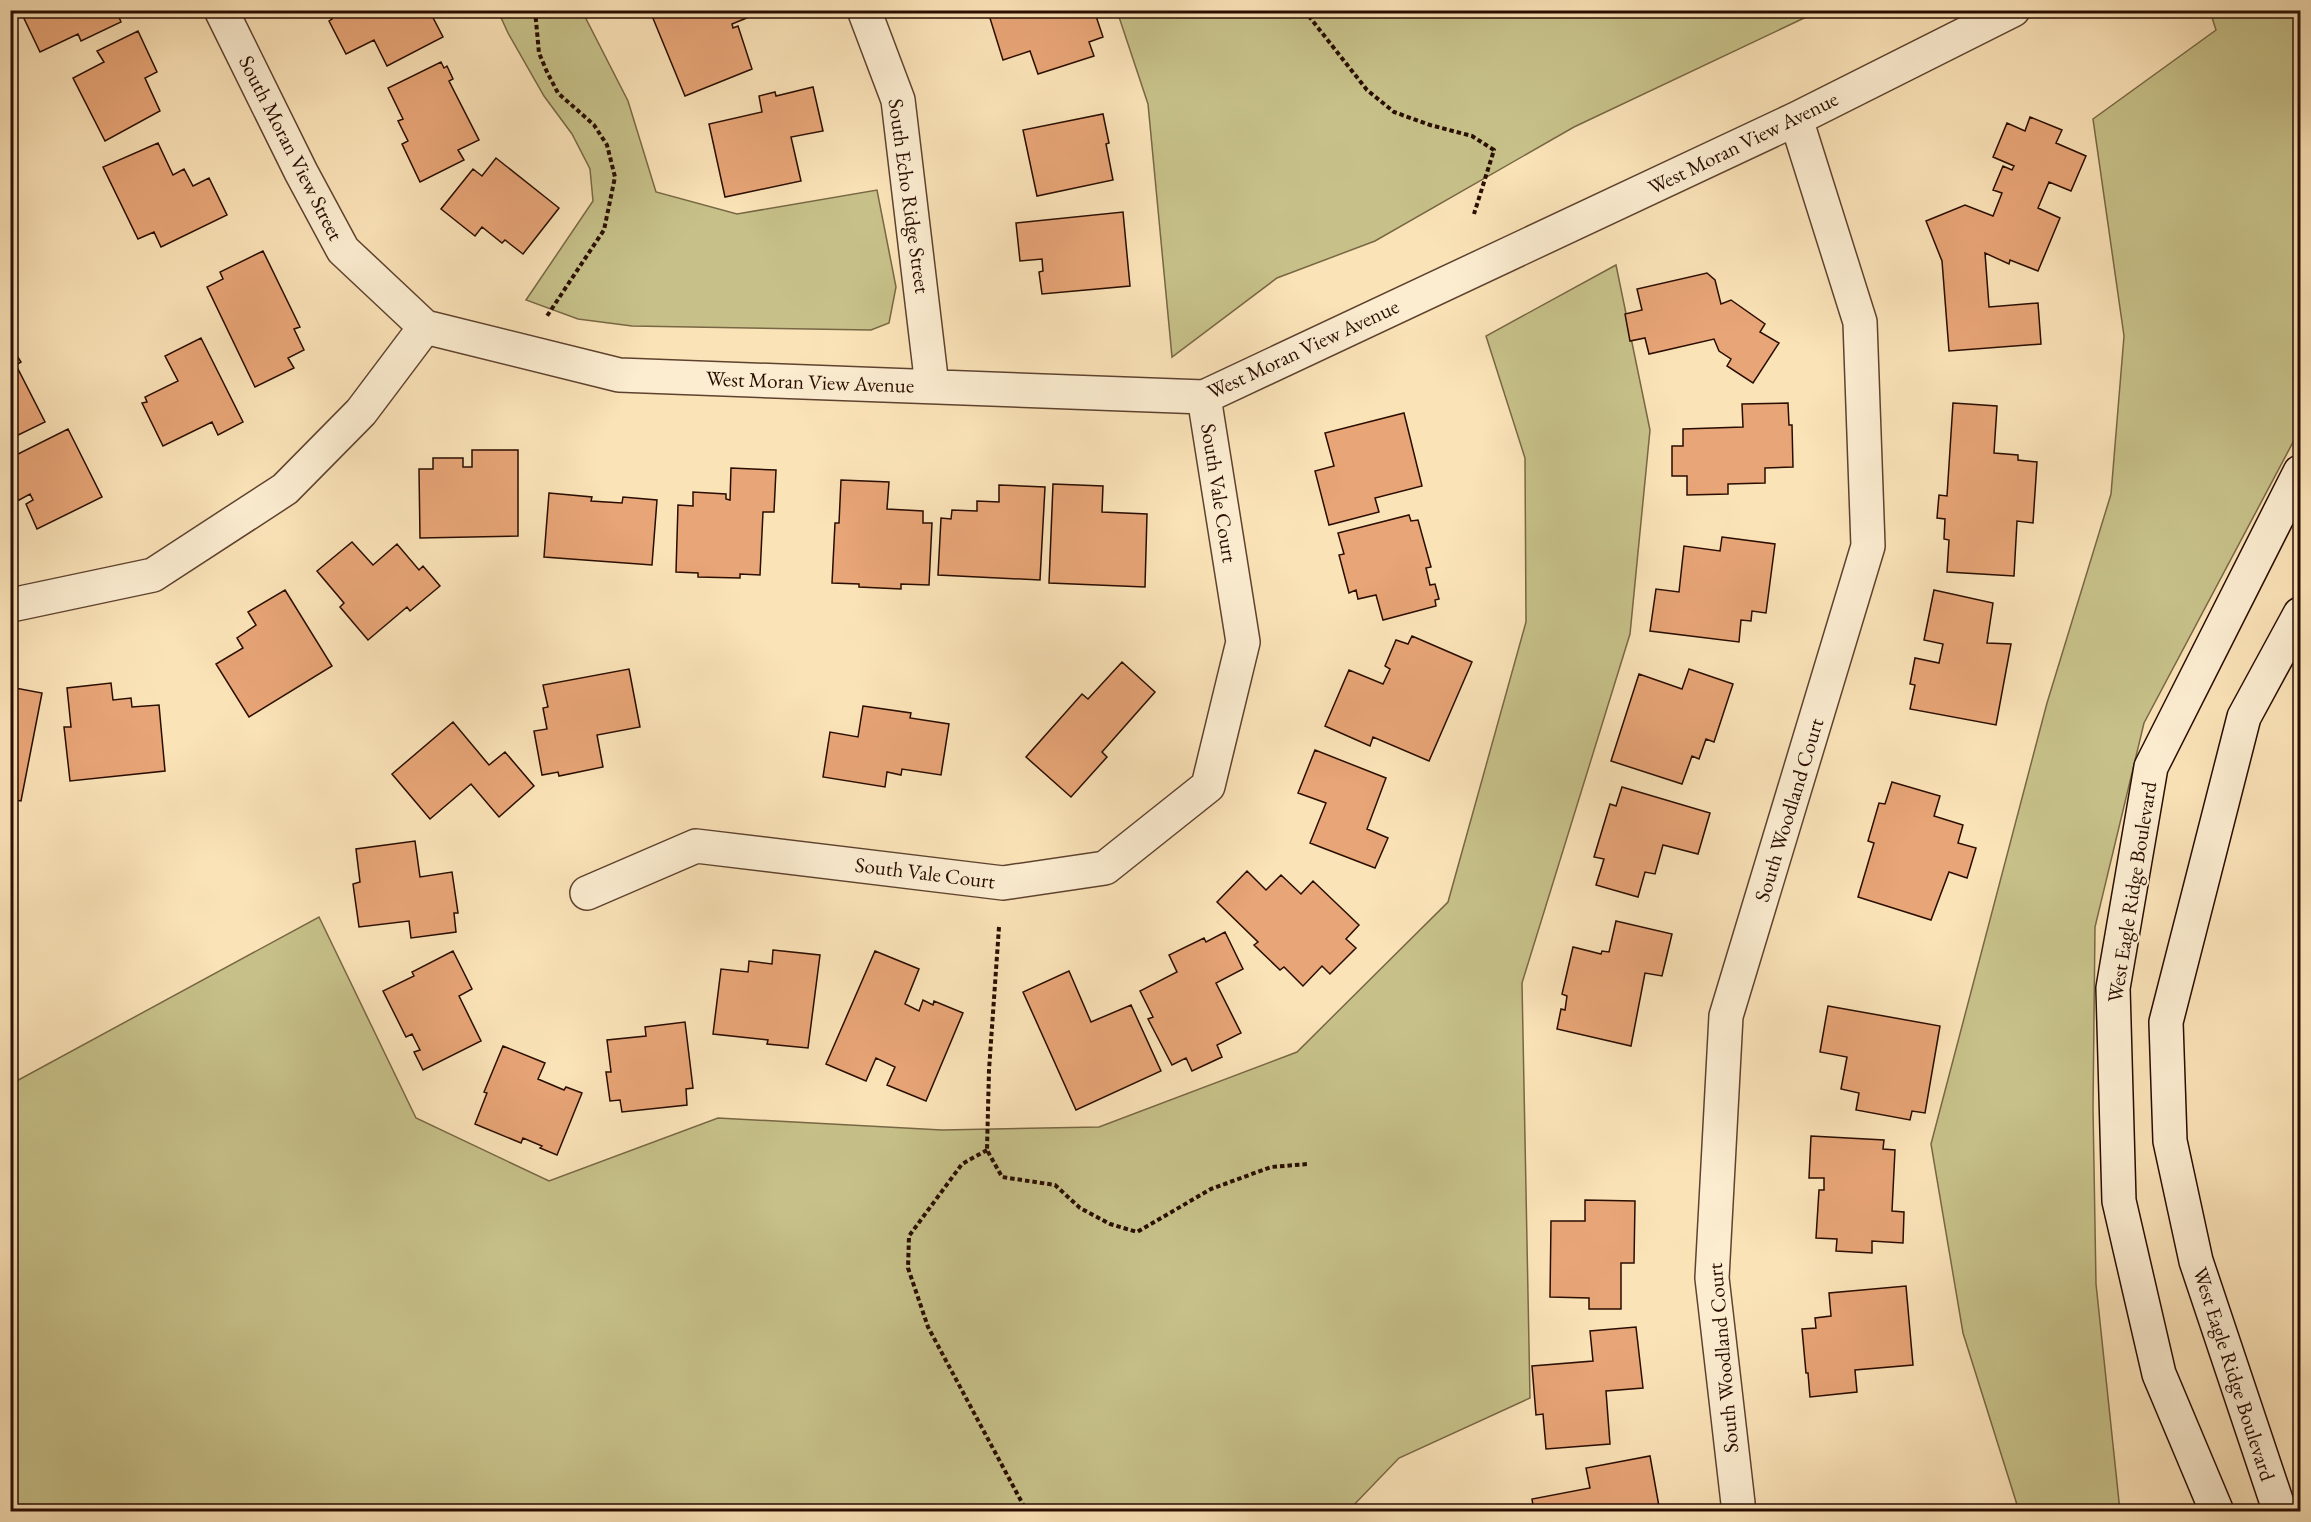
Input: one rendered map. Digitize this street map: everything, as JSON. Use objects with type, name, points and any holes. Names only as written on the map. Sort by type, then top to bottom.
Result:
[{"type":"street","name":"South Moran View Street","points":[[221,10],[301,172],[343,250],[425,327]]},
{"type":"street","name":"South Echo Ridge Street","points":[[864,10],[898,100],[932,386]]},
{"type":"street","name":"West Moran View Avenue","points":[[425,327],[619,375],[1204,397],[1796,118],[2013,10]]},
{"type":"street","name":"South Woodland Court","points":[[1739,1512],[1712,1278],[1726,1016],[1868,546],[1860,322],[1796,118]]},
{"type":"street","points":[[10,600],[16,604],[153,575],[285,489],[361,412],[425,327]]},
{"type":"street","name":"South Vale Court","points":[[587,893],[696,846],[1003,883],[1105,868],[1208,786],[1243,642],[1204,397]]},
{"type":"street","name":"West Eagle Ridge Boulevard","points":[[2217,1512],[2159,1374],[2119,1201],[2113,988],[2151,767],[2301,472]]},
{"type":"street","name":"West Eagle Ridge Boulevard","points":[[2280,1512],[2196,1261],[2170,1141],[2166,1022],[2244,717],[2301,614]]},
{"type":"path","points":[[535,10],[539,53],[547,72],[558,93],[594,125],[608,145],[615,177],[604,230],[547,316]]},
{"type":"path","points":[[1304,10],[1367,90],[1394,112],[1430,125],[1472,136],[1494,150],[1474,214]]},
{"type":"path","points":[[999,927],[988,1070],[987,1150],[1002,1177],[1055,1185],[1080,1208],[1110,1224],[1137,1232],[1211,1189],[1271,1167],[1308,1164]]},
{"type":"path","points":[[987,1150],[962,1164],[909,1236],[908,1268],[928,1327],[1027,1512]]},
{"type":"shaded area","points":[[1117,10],[1819,11],[1574,127],[1375,241],[1277,278],[1172,357],[1148,104]]},
{"type":"shaded area","points":[[498,11],[582,11],[628,101],[656,192],[737,214],[877,190],[896,287],[889,323],[871,330],[632,326],[578,319],[526,300],[593,201],[590,169],[572,134],[544,96]]},
{"type":"shaded area","points":[[2210,11],[2300,11],[2300,429],[2144,723],[2095,927],[2093,1108],[2096,1284],[2120,1511],[2019,1511],[1963,1333],[1931,1144],[2047,703],[2111,494],[2124,336],[2093,119],[2216,30]]},
{"type":"shaded area","points":[[1616,265],[1650,430],[1630,634],[1522,983],[1530,1398],[1399,1458],[1348,1511],[11,1512],[11,1084],[319,917],[416,1118],[549,1181],[718,1118],[942,1130],[1099,1127],[1297,1052],[1448,902],[1526,622],[1525,458],[1486,336]]},
{"type":"building","points":[[20,10],[116,10],[121,22],[81,41],[78,34],[40,52]]},
{"type":"building","points":[[328,10],[429,10],[443,37],[387,66],[374,40],[346,54],[329,21],[332,19]]},
{"type":"building","points":[[766,10],[732,24],[733,28],[738,26],[752,69],[685,96],[650,11]]},
{"type":"building","points":[[1003,10],[1094,10],[1103,37],[1089,42],[1094,56],[1038,74],[1030,51],[1003,60],[989,15]]},
{"type":"building","points":[[138,31],[157,72],[145,78],[160,111],[105,141],[73,78],[104,62],[97,51]]},
{"type":"building","points":[[441,62],[444,68],[447,66],[453,79],[449,81],[479,140],[458,150],[464,160],[420,182],[402,144],[408,141],[398,121],[403,119],[388,88]]},
{"type":"building","points":[[813,87],[823,131],[791,137],[801,181],[725,197],[709,124],[762,112],[759,96],[775,92],[776,96]]},
{"type":"building","points":[[1103,114],[1113,180],[1037,196],[1023,130]]},
{"type":"building","points":[[2030,117],[2062,130],[2056,143],[2086,156],[2071,191],[2049,182],[2038,208],[2060,218],[2038,271],[2010,260],[2009,264],[1985,253],[1989,307],[2038,303],[2041,344],[1949,351],[1942,261],[1926,221],[1965,205],[1993,216],[2002,193],[1993,190],[2003,166],[2012,170],[2014,166],[1993,157],[2007,123],[2025,131]]},
{"type":"building","points":[[158,143],[173,175],[184,169],[193,186],[209,178],[227,215],[161,247],[154,232],[138,239],[103,167]]},
{"type":"building","points":[[496,158],[559,208],[523,254],[505,240],[502,243],[482,227],[475,236],[441,209],[473,169],[482,176]]},
{"type":"building","points":[[1123,212],[1130,286],[1042,294],[1039,272],[1043,271],[1042,259],[1020,261],[1016,223]]},
{"type":"building","points":[[263,251],[300,327],[294,329],[304,350],[288,358],[294,368],[255,387],[207,287],[223,279],[220,272]]},
{"type":"building","points":[[1707,273],[1715,280],[1721,304],[1731,300],[1765,324],[1760,332],[1779,343],[1753,383],[1727,366],[1731,359],[1719,351],[1714,339],[1649,354],[1645,338],[1630,341],[1625,314],[1642,310],[1637,289]]},
{"type":"building","points":[[201,338],[243,422],[218,435],[212,422],[163,446],[142,403],[147,402],[145,397],[178,381],[165,356]]},
{"type":"building","points":[[10,345],[21,362],[16,365],[45,422],[10,439]]},
{"type":"building","points":[[1788,403],[1789,425],[1792,425],[1793,467],[1765,468],[1765,483],[1728,484],[1728,494],[1687,495],[1687,476],[1672,476],[1672,446],[1683,446],[1683,429],[1743,427],[1742,404]]},
{"type":"building","points":[[1953,403],[1997,406],[1994,453],[2018,455],[2018,460],[2037,462],[2033,523],[2017,521],[2014,576],[1947,572],[1949,540],[1944,539],[1945,519],[1937,518],[1939,495],[1947,496]]},
{"type":"building","points":[[1404,413],[1422,486],[1375,498],[1379,512],[1329,525],[1315,471],[1334,466],[1325,433]]},
{"type":"building","points":[[68,429],[102,497],[37,529],[26,504],[33,500],[30,494],[10,505],[10,458]]},
{"type":"building","points":[[472,450],[518,450],[518,536],[420,538],[419,469],[433,469],[433,458],[463,458],[463,467],[472,467]]},
{"type":"building","points":[[731,468],[776,470],[774,512],[763,512],[760,575],[740,574],[740,578],[698,577],[698,573],[676,572],[678,505],[693,506],[693,492],[726,494],[726,499],[730,500]]},
{"type":"building","points":[[841,480],[889,482],[887,509],[923,511],[923,523],[932,523],[929,585],[901,584],[901,589],[832,583],[835,523],[839,523]]},
{"type":"building","points":[[1053,484],[1103,486],[1102,512],[1147,514],[1145,587],[1049,583]]},
{"type":"building","points":[[999,485],[1045,487],[1040,580],[938,575],[941,518],[951,519],[952,510],[977,511],[977,501],[999,502]]},
{"type":"building","points":[[549,493],[592,497],[591,501],[622,503],[623,497],[657,500],[652,565],[544,557]]},
{"type":"building","points":[[1409,515],[1411,521],[1418,520],[1431,567],[1426,568],[1430,585],[1435,584],[1439,599],[1435,600],[1436,606],[1383,620],[1376,595],[1358,599],[1356,590],[1349,593],[1339,555],[1344,554],[1338,533]]},
{"type":"building","points":[[1722,537],[1775,544],[1766,613],[1752,611],[1751,621],[1741,620],[1739,642],[1650,631],[1656,589],[1679,592],[1684,546],[1720,551]]},
{"type":"building","points":[[352,542],[373,565],[397,544],[419,570],[423,566],[440,586],[410,611],[407,607],[368,640],[340,607],[344,603],[317,571]]},
{"type":"building","points":[[285,590],[332,666],[249,717],[216,664],[243,648],[237,638],[256,625],[248,612]]},
{"type":"building","points":[[1934,590],[1993,603],[1987,643],[2011,644],[1996,725],[1910,709],[1915,685],[1910,684],[1915,658],[1939,663],[1943,644],[1924,640]]},
{"type":"building","points":[[1412,636],[1472,662],[1429,761],[1373,737],[1370,746],[1325,726],[1349,670],[1383,684],[1390,669],[1385,666],[1396,640],[1408,644]]},
{"type":"building","points":[[1122,662],[1155,692],[1102,752],[1107,757],[1071,797],[1026,757],[1082,694],[1088,699]]},
{"type":"building","points":[[629,669],[640,727],[597,735],[603,767],[559,776],[558,772],[542,775],[534,731],[547,729],[543,708],[548,707],[543,685]]},
{"type":"building","points":[[1689,669],[1733,684],[1714,742],[1706,739],[1699,759],[1692,756],[1682,784],[1611,761],[1639,674],[1682,689]]},
{"type":"building","points":[[111,683],[113,700],[131,698],[132,707],[159,705],[165,771],[70,781],[64,727],[71,727],[67,688]]},
{"type":"building","points":[[10,687],[42,693],[21,801],[10,799]]},
{"type":"building","points":[[863,706],[911,713],[910,718],[949,724],[941,775],[902,769],[901,775],[887,772],[885,787],[823,777],[830,732],[858,737]]},
{"type":"building","points":[[453,722],[489,765],[505,752],[534,786],[499,817],[471,784],[430,819],[392,774]]},
{"type":"building","points":[[1315,750],[1386,778],[1367,829],[1388,838],[1375,868],[1310,843],[1326,803],[1298,793]]},
{"type":"building","points":[[1892,782],[1940,796],[1934,816],[1963,825],[1958,843],[1976,848],[1967,878],[1949,872],[1931,920],[1858,897],[1874,843],[1868,841],[1879,803],[1885,804]]},
{"type":"building","points":[[1622,787],[1710,813],[1698,854],[1663,845],[1655,874],[1645,872],[1638,897],[1596,885],[1604,859],[1594,857],[1610,804],[1616,806]]},
{"type":"building","points":[[415,841],[420,877],[452,872],[458,913],[454,913],[456,932],[411,938],[409,921],[359,927],[353,884],[360,882],[356,849]]},
{"type":"building","points":[[1247,871],[1266,890],[1281,875],[1301,894],[1313,881],[1359,925],[1346,939],[1356,948],[1330,974],[1322,966],[1303,986],[1284,967],[1280,970],[1254,945],[1258,942],[1217,902]]},
{"type":"building","points":[[1616,921],[1672,934],[1662,976],[1645,973],[1631,1046],[1557,1029],[1561,1009],[1565,1010],[1567,996],[1562,994],[1573,947],[1601,954],[1602,951],[1609,952]]},
{"type":"building","points":[[1225,932],[1243,969],[1216,983],[1241,1033],[1217,1045],[1222,1057],[1192,1071],[1186,1058],[1172,1065],[1148,1019],[1153,1017],[1140,991],[1177,972],[1169,955],[1204,938],[1206,942]]},
{"type":"building","points":[[773,950],[820,955],[808,1048],[767,1044],[768,1040],[713,1034],[721,969],[748,972],[749,961],[772,964]]},
{"type":"building","points":[[453,951],[472,989],[459,996],[481,1041],[423,1070],[414,1052],[420,1050],[412,1034],[406,1037],[383,991],[414,976],[412,972]]},
{"type":"building","points":[[875,951],[919,969],[905,1004],[919,1011],[923,1000],[933,1005],[934,1001],[963,1013],[926,1101],[887,1085],[895,1067],[876,1058],[866,1081],[826,1064]]},
{"type":"building","points":[[1069,971],[1091,1022],[1131,1005],[1161,1071],[1076,1110],[1023,992]]},
{"type":"building","points":[[1828,1006],[1940,1026],[1925,1113],[1912,1111],[1910,1120],[1856,1110],[1859,1093],[1841,1089],[1847,1057],[1820,1052]]},
{"type":"building","points":[[685,1022],[693,1088],[686,1089],[687,1105],[622,1112],[620,1100],[610,1101],[606,1072],[611,1072],[607,1040],[646,1036],[645,1027]]},
{"type":"building","points":[[503,1046],[545,1063],[538,1079],[564,1090],[566,1087],[582,1093],[557,1155],[523,1138],[521,1143],[475,1124],[487,1093],[484,1092]]},
{"type":"building","points":[[1811,1136],[1884,1140],[1883,1149],[1895,1150],[1892,1211],[1904,1212],[1903,1243],[1872,1241],[1872,1253],[1836,1251],[1837,1239],[1816,1238],[1819,1190],[1824,1190],[1824,1178],[1809,1178]]},
{"type":"building","points":[[1585,1200],[1635,1201],[1634,1263],[1621,1263],[1621,1309],[1589,1309],[1589,1298],[1550,1297],[1551,1221],[1585,1221]]},
{"type":"building","points":[[1906,1286],[1913,1365],[1855,1370],[1857,1392],[1810,1397],[1802,1329],[1816,1328],[1815,1318],[1831,1316],[1829,1293]]},
{"type":"building","points":[[1636,1327],[1643,1388],[1606,1391],[1610,1444],[1546,1449],[1543,1414],[1536,1415],[1532,1366],[1593,1361],[1590,1331]]},
{"type":"building","points":[[1650,1456],[1660,1512],[1534,1512],[1532,1499],[1590,1488],[1586,1468]]}]
